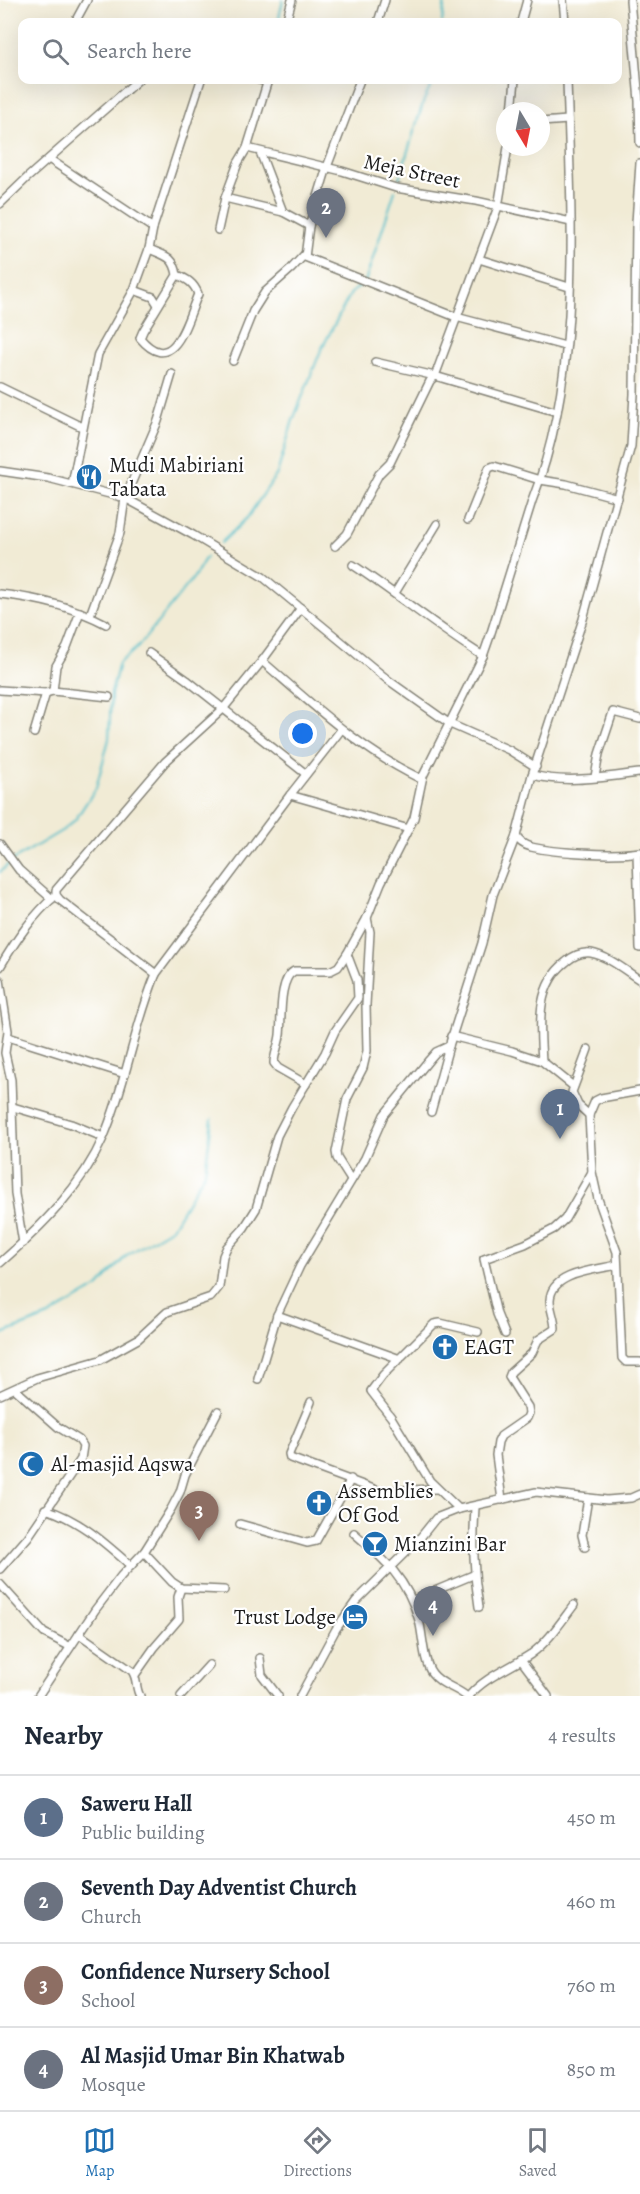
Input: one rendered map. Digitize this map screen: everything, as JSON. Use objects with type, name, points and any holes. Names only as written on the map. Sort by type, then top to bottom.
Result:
[{"type":"street","points":[[77,18],[87,0]]},
{"type":"street","points":[[287,18],[292,0]]},
{"type":"street","points":[[379,18],[385,0]]},
{"type":"street","points":[[522,18],[526,0]]},
{"type":"street","points":[[563,0],[565,18]]},
{"type":"street","points":[[630,0],[639,102],[640,143]]},
{"type":"street","points":[[0,204],[133,84]]},
{"type":"street","points":[[72,484],[98,354],[134,290],[149,249],[153,228],[200,84]]},
{"type":"street","points":[[218,230],[225,198],[238,163],[247,148],[267,84]]},
{"type":"street","points":[[233,361],[252,311],[265,292],[304,254],[309,226],[327,167],[358,84]]},
{"type":"street","points":[[513,102],[515,84]]},
{"type":"street","points":[[306,1084],[278,1068],[274,1063],[280,1036],[286,979],[294,971],[330,971],[338,967],[367,918],[414,818],[423,776],[483,656],[540,480],[557,412],[569,321],[571,169],[567,84]]},
{"type":"street","points":[[550,121],[568,120]]},
{"type":"street","name":"Meja Street","points":[[247,148],[327,167],[396,188],[476,201],[571,222]]},
{"type":"street","points":[[260,152],[283,212]]},
{"type":"street","points":[[335,546],[347,534],[379,474],[390,463],[435,376],[498,207],[506,156]]},
{"type":"street","points":[[49,159],[153,228]]},
{"type":"street","points":[[431,1112],[448,1046],[482,943],[493,895],[516,836],[532,774],[583,619],[618,498],[633,430],[636,223],[640,163]]},
{"type":"street","points":[[225,198],[283,212],[309,226]]},
{"type":"street","points":[[149,249],[171,259],[177,275],[140,338],[156,352],[165,352],[176,345],[198,294],[195,286],[188,279],[177,275]]},
{"type":"street","points":[[304,254],[309,259],[456,317],[566,346]]},
{"type":"street","points":[[479,259],[569,287]]},
{"type":"street","points":[[134,290],[153,297],[158,305]]},
{"type":"street","points":[[375,362],[435,376],[557,412]]},
{"type":"street","points":[[90,615],[120,533],[125,498],[158,421],[172,374]]},
{"type":"street","points":[[0,387],[82,427]]},
{"type":"street","points":[[468,520],[476,496],[490,467],[498,467],[540,480],[566,484],[618,498]]},
{"type":"street","points":[[0,471],[38,476],[125,498],[241,562],[263,577],[388,680],[450,724],[508,750],[536,767]]},
{"type":"street","points":[[395,593],[437,524]]},
{"type":"street","points":[[353,565],[395,593],[442,630],[483,656]]},
{"type":"street","points":[[0,594],[37,599],[90,615],[106,624]]},
{"type":"street","points":[[0,967],[34,916],[54,897],[57,886],[90,852],[165,762],[223,709],[301,608]]},
{"type":"street","points":[[34,733],[56,666],[67,647],[80,612]]},
{"type":"street","points":[[149,653],[306,774]]},
{"type":"street","points":[[262,661],[341,730],[381,758],[419,778],[423,776]]},
{"type":"street","points":[[0,690],[109,697]]},
{"type":"street","points":[[595,777],[599,754],[614,712],[640,719]]},
{"type":"street","points":[[0,1263],[57,1209],[78,1180],[103,1137],[125,1074],[146,998],[156,974],[341,730]]},
{"type":"street","points":[[532,774],[549,779],[640,773]]},
{"type":"street","points":[[290,795],[409,830]]},
{"type":"street","points":[[516,836],[521,843],[530,847],[609,854],[639,852],[640,948]]},
{"type":"street","points":[[0,844],[20,870],[156,974]]},
{"type":"street","points":[[351,1180],[337,1158],[336,1152],[347,1099],[363,1068],[367,1051],[366,1005],[370,929],[367,918]]},
{"type":"street","points":[[542,1061],[540,1023],[542,999],[550,980],[570,958],[584,953],[594,953],[640,980]]},
{"type":"street","points":[[0,1395],[37,1378],[100,1360],[138,1339],[169,1311],[211,1297],[219,1287],[226,1247],[254,1215],[277,1136],[321,1061],[335,1031],[358,998],[357,980],[347,954]]},
{"type":"street","points":[[0,980],[8,1037],[5,1053],[13,1107],[15,1194],[22,1243]]},
{"type":"street","points":[[452,1036],[542,1061],[573,1086]]},
{"type":"street","points":[[8,1037],[125,1074]]},
{"type":"street","points":[[258,1379],[277,1315],[300,1266],[365,1158],[384,1116],[436,1052],[448,1046]]},
{"type":"street","points":[[588,1049],[572,1092],[578,1105],[589,1115]]},
{"type":"street","points":[[640,1091],[601,1098],[595,1101],[589,1115],[592,1172],[598,1199],[615,1246],[622,1358],[626,1362],[640,1362]]},
{"type":"street","points":[[13,1107],[71,1124],[103,1137]]},
{"type":"street","points":[[505,1334],[497,1314],[484,1259],[525,1244],[560,1225],[592,1172]]},
{"type":"street","points":[[502,1500],[496,1455],[498,1442],[501,1436],[527,1418],[529,1413],[528,1407],[510,1378],[511,1372],[528,1358],[538,1340],[554,1330],[555,1321],[550,1300],[552,1293],[563,1279],[617,1265]]},
{"type":"street","points":[[277,1315],[400,1359]]},
{"type":"street","points":[[459,1509],[424,1474],[391,1417],[371,1391],[382,1375],[434,1324],[440,1323],[478,1332]]},
{"type":"street","points":[[0,1569],[28,1537],[81,1459],[83,1446],[79,1440],[58,1427],[15,1389]]},
{"type":"street","points":[[311,1402],[289,1456],[385,1492],[438,1489]]},
{"type":"street","points":[[38,1696],[69,1646],[118,1579],[144,1552],[177,1500],[185,1475],[218,1411]]},
{"type":"street","points":[[240,1524],[307,1543],[318,1540],[351,1479]]},
{"type":"street","points":[[300,1696],[341,1622],[356,1601],[420,1538],[436,1518],[459,1509],[544,1491],[588,1498],[623,1499],[640,1494]]},
{"type":"street","points":[[585,1547],[582,1535],[588,1498]]},
{"type":"street","points":[[475,1507],[473,1575],[479,1607]]},
{"type":"street","points":[[45,1509],[60,1513],[76,1522],[131,1566]]},
{"type":"street","points":[[354,1533],[391,1566],[412,1600],[430,1671],[442,1683],[468,1696],[480,1685],[544,1643],[574,1605]]},
{"type":"street","points":[[144,1552],[172,1582],[181,1588],[224,1590]]},
{"type":"street","points":[[412,1600],[473,1575]]},
{"type":"street","points":[[0,1584],[44,1633],[69,1646]]},
{"type":"street","points":[[135,1675],[154,1648],[179,1620],[178,1597],[181,1588]]},
{"type":"street","points":[[79,1634],[132,1671],[140,1696]]},
{"type":"street","points":[[260,1658],[262,1675],[278,1696]]},
{"type":"street","points":[[521,1660],[548,1696]]},
{"type":"street","points":[[181,1696],[208,1665]]},
{"type":"waterway","points":[[279,18],[283,0]]},
{"type":"waterway","points":[[443,18],[445,0]]},
{"type":"waterway","points":[[397,185],[424,100],[432,84]]},
{"type":"waterway","points":[[221,543],[247,518],[277,474],[293,420],[321,350],[351,293],[365,282],[395,191]]},
{"type":"waterway","points":[[0,872],[13,860],[63,830],[75,820],[96,788],[109,739],[111,694],[119,663],[138,647],[194,577],[206,557]]},
{"type":"waterway","points":[[0,1335],[49,1316],[98,1287],[127,1255],[172,1228],[205,1172],[212,1119]]},
{"type":"place","name":"Seventh Day Adventist Church","points":[[326,238]]},
{"type":"place","name":"Mudi Mabiriani Tabata","points":[[89,477]]},
{"type":"place","name":"Saweru Hall","points":[[560,1139]]},
{"type":"place","name":"EAGT","points":[[445,1347]]},
{"type":"place","name":"Al-masjid Aqswa","points":[[31,1464]]},
{"type":"place","name":"Assemblies Of God","points":[[319,1503]]},
{"type":"place","name":"Confidence Nursery School","points":[[199,1541]]},
{"type":"place","name":"Mianzini Bar","points":[[375,1544]]},
{"type":"place","name":"Trust Lodge","points":[[355,1617]]},
{"type":"place","name":"Al Masjid Umar Bin Khatwab","points":[[433,1636]]}]
